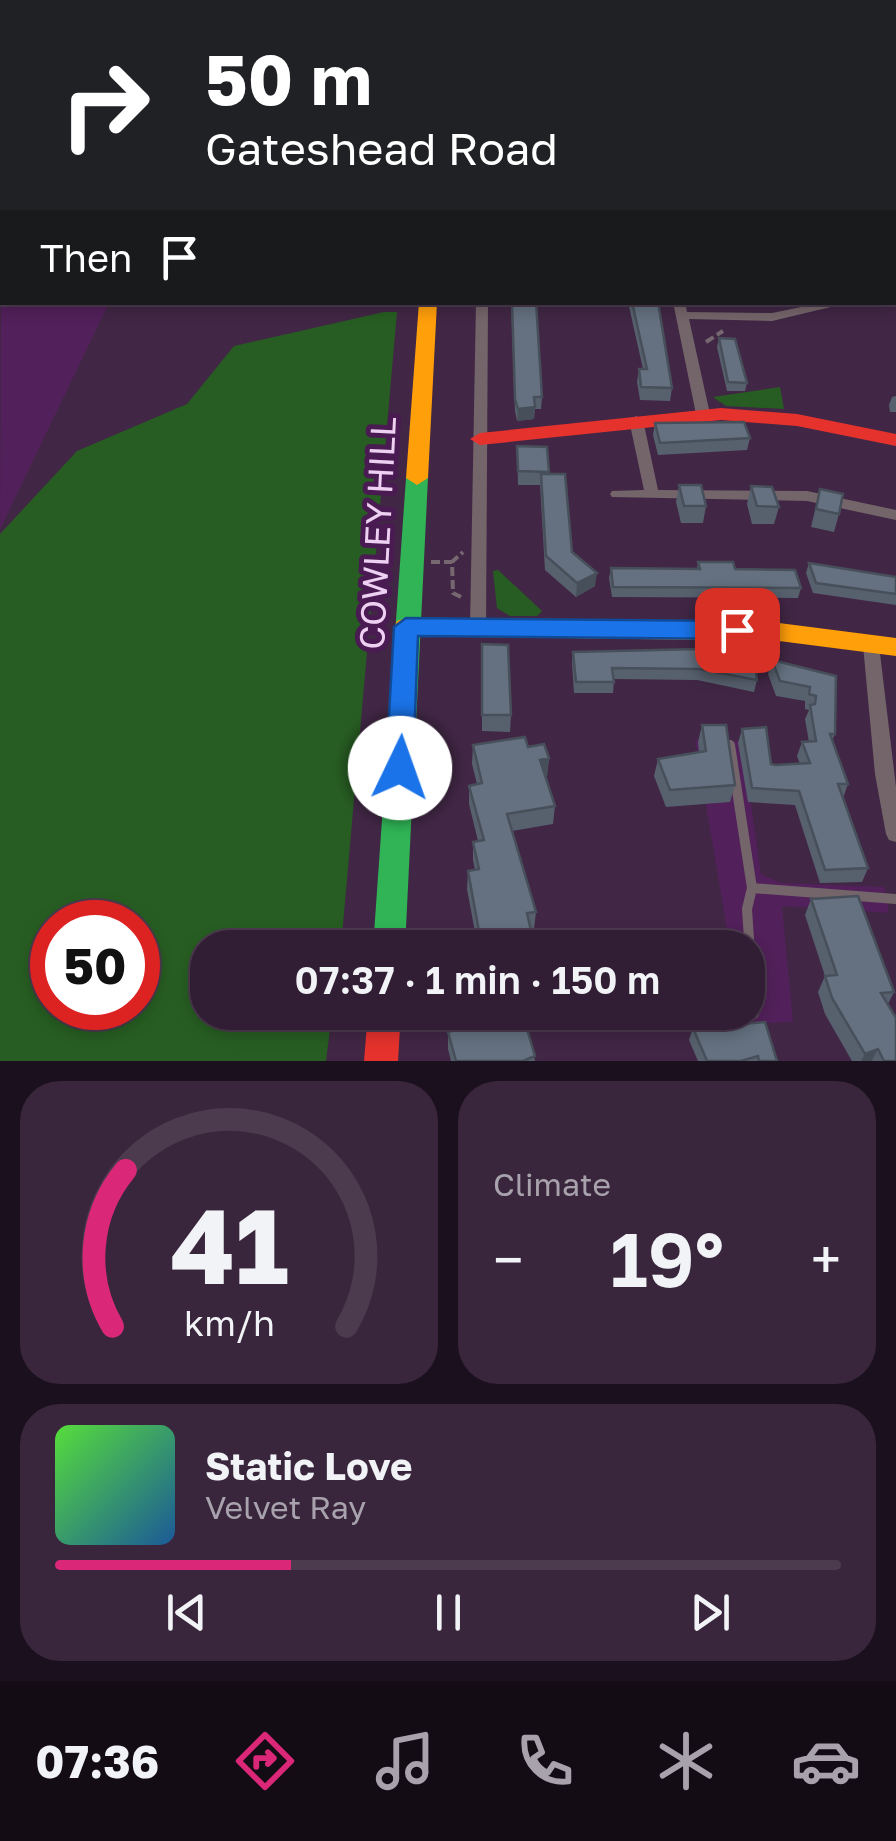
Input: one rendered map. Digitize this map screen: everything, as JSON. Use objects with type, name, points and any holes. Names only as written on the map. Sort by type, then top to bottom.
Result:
[{"type":"main road","name":"COWLEY HILL","points":[[390,930],[428,305]]},
{"type":"main road","points":[[480,440],[544,437],[636,420],[703,414],[806,422],[896,440]]},
{"type":"main road","points":[[406,627],[779,632],[896,646]]},
{"type":"main road","points":[[381,1061],[384,1030]]},
{"type":"street","points":[[478,628],[482,305]]},
{"type":"street","points":[[703,414],[680,309],[772,317],[831,305]]},
{"type":"street","points":[[636,420],[652,494]]},
{"type":"street","points":[[617,494],[807,496],[896,516]]},
{"type":"street","points":[[871,645],[884,774],[896,834]]},
{"type":"lane","points":[[730,744],[752,888],[747,909],[748,930]]},
{"type":"lane","points":[[752,888],[896,899]]},
{"type":"path","points":[[700,346],[736,323]]},
{"type":"shaded area","points":[[1,305],[108,305],[0,529]]},
{"type":"shaded area","points":[[695,740],[742,741],[761,874],[781,883],[884,887],[889,913],[782,906],[793,1022],[765,1023],[765,930],[727,930]]},
{"type":"green space","points":[[397,312],[342,930],[190,930],[190,1030],[330,1030],[326,1061],[0,1061],[0,534],[77,451],[187,404],[234,346]]},
{"type":"green space","points":[[780,387],[784,409],[726,406],[713,397]]},
{"type":"green space","points":[[498,570],[542,611],[537,616],[510,616],[497,608],[493,571]]},
{"type":"building","points":[[512,305],[536,305],[542,397],[534,397],[535,407],[518,409]]},
{"type":"building","points":[[633,305],[658,305],[672,388],[641,387],[639,369],[647,369]]},
{"type":"building","points":[[719,338],[735,339],[747,383],[728,382]]},
{"type":"building","points":[[744,422],[750,438],[660,443],[655,423]]},
{"type":"building","points":[[517,446],[547,447],[549,472],[518,471]]},
{"type":"building","points":[[541,474],[565,474],[572,552],[597,573],[577,583],[546,556]]},
{"type":"building","points":[[679,485],[701,485],[706,506],[684,506]]},
{"type":"building","points":[[751,486],[772,487],[779,507],[757,506]]},
{"type":"building","points":[[820,489],[843,494],[839,514],[816,509]]},
{"type":"building","points":[[698,562],[733,562],[735,569],[795,570],[801,588],[613,587],[611,568],[700,569]]},
{"type":"building","points":[[809,563],[896,577],[896,594],[816,583]]},
{"type":"building","points":[[482,644],[508,645],[511,715],[482,715]]},
{"type":"building","points":[[699,649],[754,659],[757,680],[699,669],[612,668],[614,682],[576,682],[573,652]]},
{"type":"building","points":[[772,660],[836,676],[835,734],[830,734],[848,784],[838,784],[868,868],[825,870],[799,791],[752,788],[742,729],[766,727],[771,764],[775,765],[810,763],[802,742],[816,741],[810,705],[815,704],[816,696],[809,694],[810,687],[780,681]]},
{"type":"building","points":[[702,725],[726,725],[735,785],[670,790],[658,759],[706,751]]},
{"type":"building","points":[[525,737],[528,747],[544,744],[549,758],[540,760],[555,806],[507,814],[536,912],[527,913],[531,930],[479,930],[468,871],[479,869],[473,842],[484,840],[469,786],[482,783],[473,745]]},
{"type":"building","points":[[858,896],[894,992],[881,993],[896,1018],[896,1061],[884,1061],[878,1049],[865,1054],[832,998],[825,976],[837,975],[811,899]]},
{"type":"building","points":[[765,1022],[777,1061],[759,1061],[758,1056],[741,1061],[707,1061],[694,1030],[765,1030]]},
{"type":"building","points":[[527,1030],[535,1056],[523,1061],[456,1061],[448,1032]]},
{"type":"traffic: fast","points":[[390,930],[417,478]]},
{"type":"traffic: slow","points":[[417,478],[428,305]]},
{"type":"traffic: slow","points":[[406,627],[779,632],[896,647]]},
{"type":"traffic: jam","points":[[480,439],[721,414],[797,420],[896,440]]},
{"type":"traffic: jam","points":[[381,1061],[384,1030]]},
{"type":"route","points":[[400,768],[406,627],[737,630]]}]
